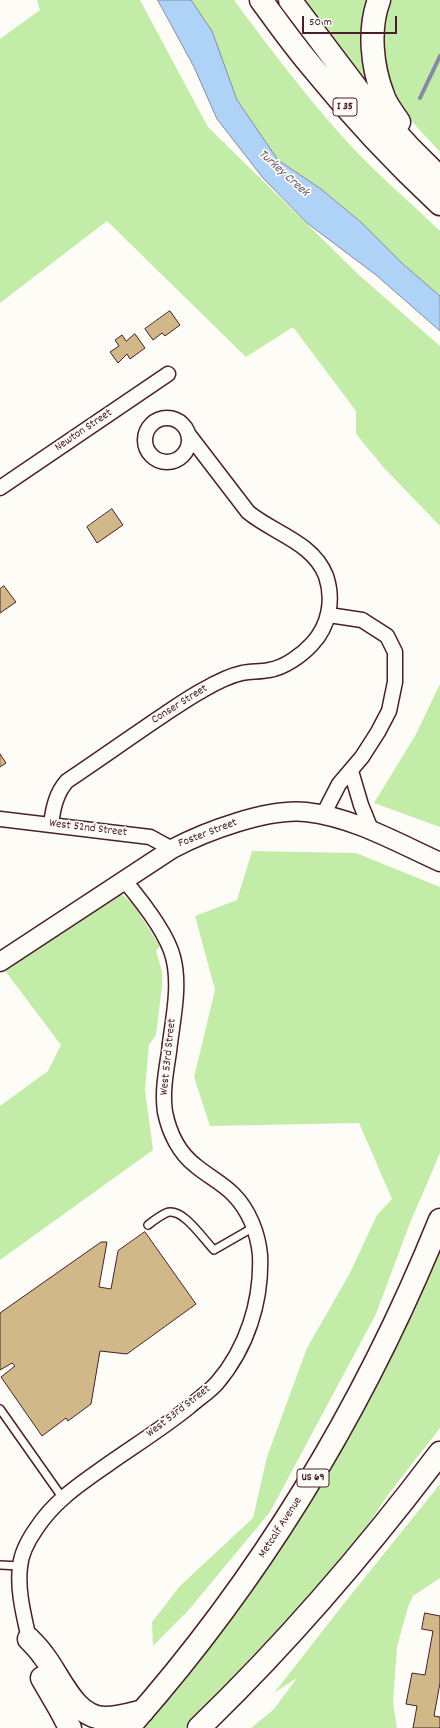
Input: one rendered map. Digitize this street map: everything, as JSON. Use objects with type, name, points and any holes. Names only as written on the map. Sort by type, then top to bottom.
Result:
[{"type":"highway","name":"I 35","points":[[261,0],[312,67],[354,116],[394,160],[440,204]]},
{"type":"highway","points":[[290,0],[364,98],[440,178]]},
{"type":"highway","points":[[379,0],[373,25],[373,48],[375,66],[383,96],[399,122],[440,178]]},
{"type":"highway","name":"Metcalf Avenue","points":[[128,1728],[196,1648],[241,1588],[309,1485],[354,1406],[385,1347],[420,1270],[440,1220]]},
{"type":"highway","points":[[199,1728],[248,1680],[302,1623],[398,1509],[440,1453]]},
{"type":"highway","points":[[29,1639],[44,1656],[75,1702],[92,1715],[106,1718],[143,1711]]},
{"type":"highway","points":[[29,1639],[33,1663],[70,1728]]},
{"type":"street","name":"Newton Street","points":[[0,488],[168,374]]},
{"type":"street","name":"Conser Street","points":[[51,824],[55,804],[61,788],[67,781],[201,690],[240,673],[269,670],[284,665],[312,644],[319,636],[329,615],[330,605],[326,576],[320,566],[299,543],[260,522],[248,512],[189,436]]},
{"type":"street","points":[[323,815],[339,784],[351,771],[378,732],[388,711],[395,682],[395,652],[387,636],[362,620],[329,615]]},
{"type":"street","points":[[351,771],[361,804],[372,832]]},
{"type":"street","name":"Foster Street","points":[[0,962],[172,849],[184,843],[246,820],[272,814],[306,812],[338,818],[440,862]]},
{"type":"street","name":"West 52nd Street","points":[[0,819],[150,837],[172,849]]},
{"type":"street","name":"West 53rd Street","points":[[29,1639],[22,1610],[20,1566],[34,1532],[45,1515],[62,1497],[174,1418],[217,1382],[240,1348],[250,1326],[257,1303],[260,1255],[254,1227],[244,1208],[232,1194],[194,1165],[186,1156],[173,1136],[168,1123],[164,1097],[176,985],[174,958],[169,944],[163,934],[124,880]]},
{"type":"lane","points":[[148,1225],[167,1212],[178,1212],[186,1218],[214,1250],[254,1227]]},
{"type":"lane","points":[[0,1409],[62,1497]]},
{"type":"lane","points":[[0,1565],[20,1566]]},
{"type":"green space","points":[[37,0],[140,0],[208,127],[359,275],[440,346],[440,526],[384,468],[356,434],[356,411],[293,327],[246,357],[107,221],[0,303],[0,39],[40,10]]},
{"type":"green space","points":[[191,0],[234,0],[290,74],[334,128],[372,167],[440,231],[440,296],[403,264],[362,223],[321,189],[278,160],[237,100],[212,32]]},
{"type":"green space","points":[[299,0],[371,0],[378,103]]},
{"type":"green space","points":[[391,0],[440,0],[440,152],[403,109],[389,78],[384,38],[385,25]]},
{"type":"green space","points":[[440,684],[440,827],[374,803],[415,736]]},
{"type":"green space","points":[[252,851],[356,853],[440,887],[440,1153],[410,1223],[376,1314],[270,1512],[187,1612],[153,1646],[152,1622],[180,1586],[253,1518],[267,1457],[307,1348],[350,1273],[377,1215],[392,1199],[359,1123],[210,1126],[194,1077],[215,990],[195,916],[237,900]]},
{"type":"green space","points":[[120,893],[133,904],[160,946],[156,951],[162,971],[162,986],[156,1035],[149,1045],[145,1090],[153,1150],[0,1260],[0,1106],[48,1071],[61,1045],[3,968]]},
{"type":"green space","points":[[440,1245],[440,1428],[387,1496],[347,1557],[274,1639],[185,1728],[138,1728],[186,1672]]},
{"type":"green space","points":[[440,1484],[440,1578],[413,1596],[408,1607],[397,1647],[393,1702],[397,1728],[251,1728],[274,1709],[297,1678],[274,1693]]},
{"type":"water","name":"Turkey Creek","points":[[158,0],[191,0],[212,31],[237,100],[278,160],[321,189],[362,223],[403,264],[440,296],[440,331],[376,275],[307,223],[263,178],[217,119],[194,67]]},
{"type":"building","points":[[170,311],[180,325],[165,336],[162,333],[153,340],[145,329]]},
{"type":"building","points":[[135,334],[145,348],[130,359],[127,354],[118,363],[110,352],[119,346],[115,340],[122,335],[126,341]]},
{"type":"building","points":[[112,509],[123,525],[97,543],[87,527]]},
{"type":"building","points":[[4,586],[16,602],[0,613],[0,589]]},
{"type":"building","points":[[0,754],[6,763],[0,767]]},
{"type":"building","points":[[145,1232],[196,1304],[127,1354],[100,1351],[91,1404],[68,1421],[66,1418],[42,1436],[1,1377],[15,1366],[12,1363],[0,1370],[0,1313],[101,1242],[107,1242],[99,1287],[111,1289],[118,1251]]},
{"type":"building","points":[[425,1613],[440,1616],[440,1683],[434,1716],[440,1717],[440,1728],[413,1728],[417,1706],[406,1704],[412,1673],[425,1675],[433,1631],[422,1629]]},
{"type":"waterway","points":[[420,98],[440,56]]}]
